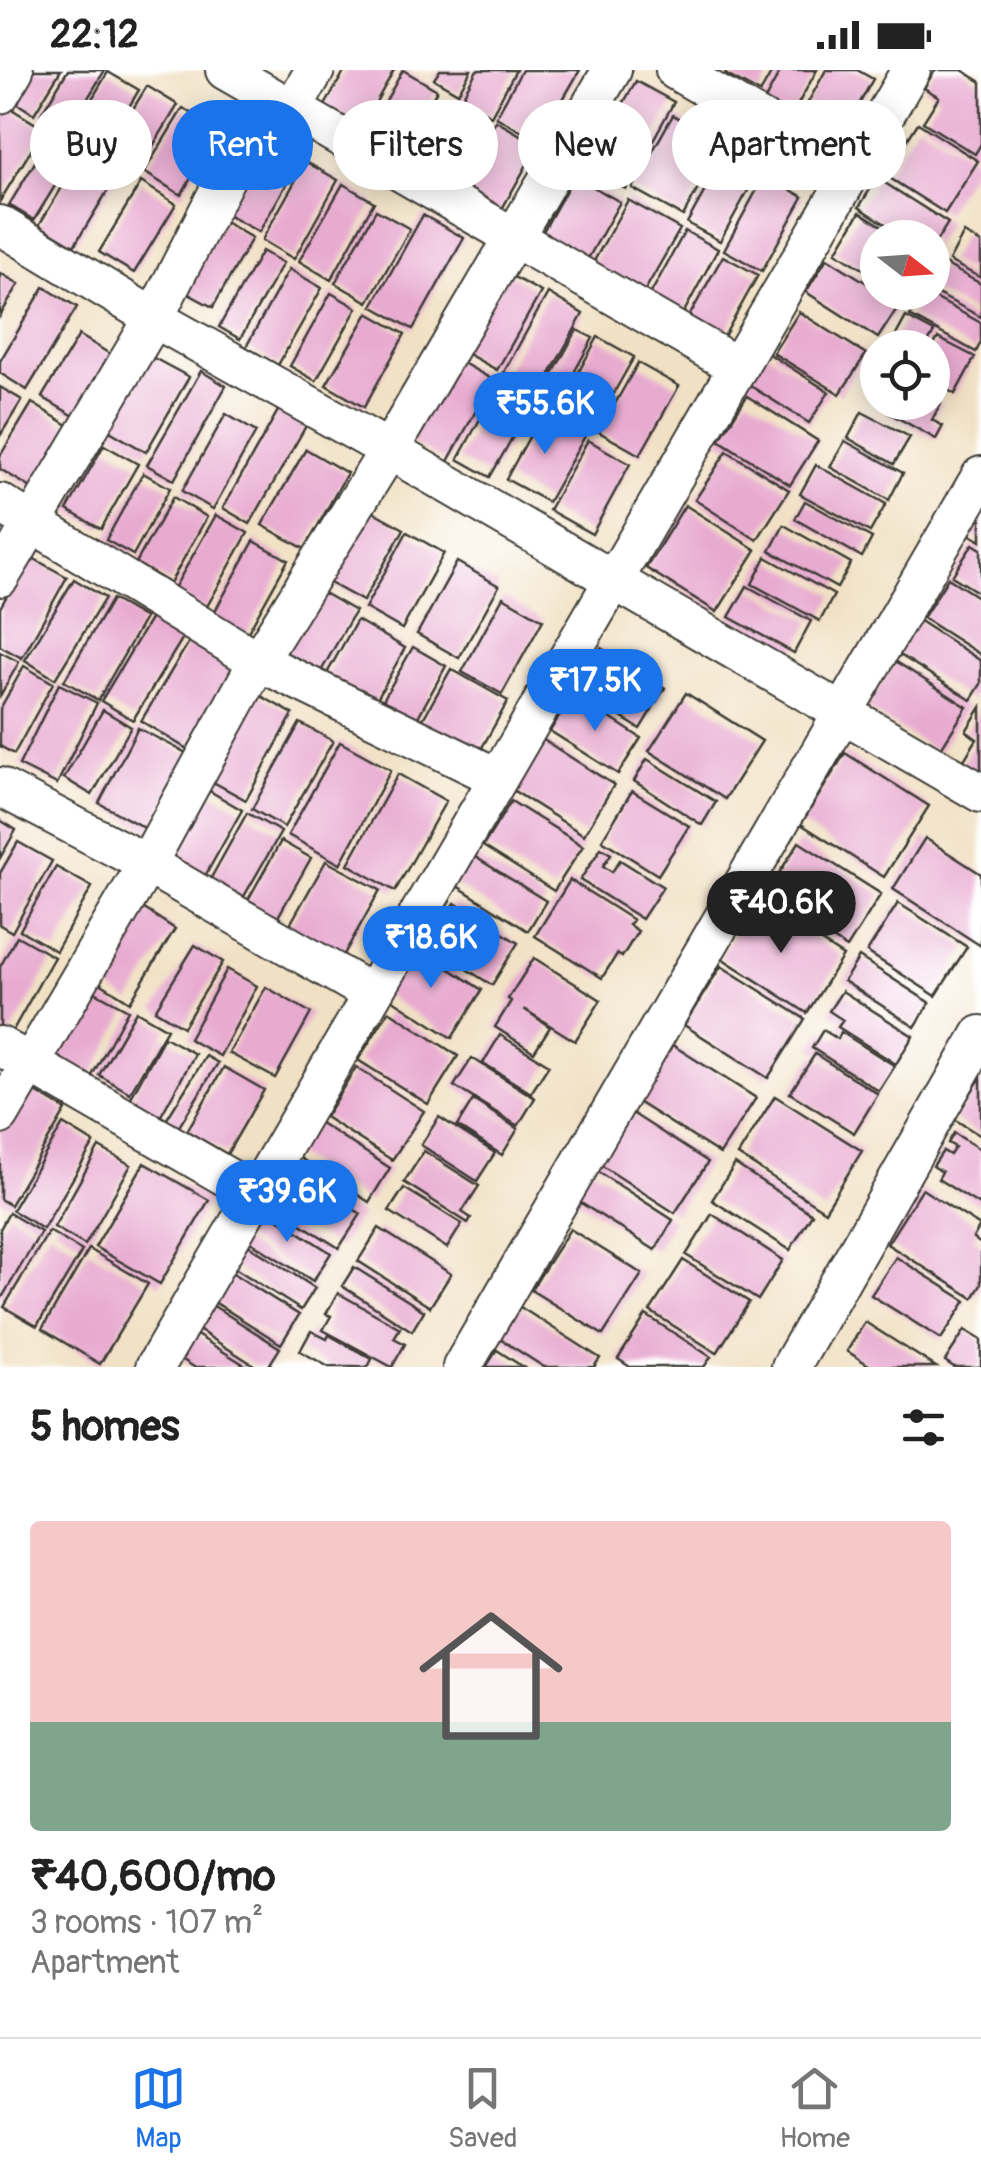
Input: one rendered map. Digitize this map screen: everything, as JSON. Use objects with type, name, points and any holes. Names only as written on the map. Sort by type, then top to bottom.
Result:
[{"type":"street","points":[[0,94],[14,70]]},
{"type":"street","points":[[225,70],[277,100]]},
{"type":"street","points":[[297,100],[315,70]]},
{"type":"street","points":[[0,1115],[15,1055],[147,864],[258,661],[389,450],[612,70]]},
{"type":"street","points":[[675,70],[727,100]]},
{"type":"street","points":[[893,100],[911,70]]},
{"type":"street","points":[[313,121],[738,366]]},
{"type":"street","points":[[0,577],[154,318],[220,190]]},
{"type":"street","points":[[155,1367],[841,190]]},
{"type":"street","points":[[0,226],[981,793]]},
{"type":"street","points":[[462,1367],[981,476]]},
{"type":"street","points":[[0,502],[258,661],[498,778]]},
{"type":"street","points":[[0,788],[147,864],[372,994]]},
{"type":"street","points":[[790,1367],[981,1036]]},
{"type":"street","points":[[15,1055],[256,1194]]},
{"type":"building","points":[[19,70],[61,70],[43,100],[30,100],[30,111],[4,95]]},
{"type":"building","points":[[68,70],[105,70],[87,100],[50,100]]},
{"type":"building","points":[[345,70],[394,70],[377,100],[333,100],[333,127],[318,118]]},
{"type":"building","points":[[403,70],[437,90],[431,100],[386,100]]},
{"type":"building","points":[[440,70],[471,70],[458,93],[434,79]]},
{"type":"building","points":[[477,70],[516,70],[498,103],[498,100],[461,99]]},
{"type":"building","points":[[522,70],[580,70],[563,100],[518,100],[518,129],[498,118]]},
{"type":"building","points":[[727,70],[773,70],[760,93],[725,74]]},
{"type":"building","points":[[781,70],[817,70],[800,100],[765,100]]},
{"type":"building","points":[[826,70],[857,70],[873,79],[861,100],[809,100]]},
{"type":"building","points":[[935,70],[962,70],[981,82],[981,144],[975,154],[923,122],[939,97],[924,88]]},
{"type":"building","points":[[108,72],[139,90],[133,100],[91,100]]},
{"type":"building","points":[[636,81],[672,101],[652,142],[652,100],[625,100]]},
{"type":"building","points":[[147,86],[172,101],[172,115],[152,147],[152,100],[138,100]]},
{"type":"building","points":[[5,105],[30,120],[30,152],[0,201],[0,112]]},
{"type":"building","points":[[672,117],[672,190],[697,190],[683,216],[636,190],[652,190],[652,152]]},
{"type":"building","points":[[498,122],[518,134],[518,180],[498,216],[456,193],[498,190]]},
{"type":"building","points":[[918,123],[978,161],[945,213],[906,188],[906,142]]},
{"type":"building","points":[[172,126],[172,189],[152,177],[152,159]]},
{"type":"building","points":[[313,166],[333,177],[333,189],[294,259],[262,240],[290,190],[313,190]]},
{"type":"building","points":[[30,170],[30,190],[52,190],[34,220],[9,205]]},
{"type":"building","points":[[152,189],[176,204],[134,273],[99,252],[136,190]]},
{"type":"building","points":[[60,190],[108,190],[74,246],[39,225]]},
{"type":"building","points":[[232,190],[283,190],[259,232],[220,211]]},
{"type":"building","points":[[340,190],[353,190],[374,202],[331,280],[299,261]]},
{"type":"building","points":[[566,190],[599,190],[620,202],[581,271],[535,246]]},
{"type":"building","points":[[705,190],[748,190],[720,241],[687,223]]},
{"type":"building","points":[[757,190],[791,190],[803,197],[762,271],[724,250]]},
{"type":"building","points":[[870,190],[896,190],[943,220],[879,220],[859,207]]},
{"type":"building","points":[[628,200],[680,229],[640,299],[589,270]]},
{"type":"building","points":[[376,210],[410,229],[368,302],[335,283]]},
{"type":"building","points":[[860,212],[873,220],[860,220],[860,267],[836,252]]},
{"type":"building","points":[[423,215],[464,238],[413,329],[372,306]]},
{"type":"building","points":[[223,221],[252,238],[213,307],[183,291]]},
{"type":"building","points":[[685,231],[718,249],[678,323],[645,304]]},
{"type":"building","points":[[964,233],[981,243],[981,278],[950,262]]},
{"type":"building","points":[[262,251],[283,263],[240,339],[219,327]]},
{"type":"building","points":[[723,256],[758,275],[717,349],[682,329]]},
{"type":"building","points":[[827,258],[860,279],[860,310],[896,310],[883,330],[865,330],[806,292]]},
{"type":"building","points":[[950,267],[981,284],[981,317],[950,301]]},
{"type":"building","points":[[289,269],[322,288],[278,365],[246,347]]},
{"type":"building","points":[[501,270],[541,292],[497,370],[457,348]]},
{"type":"building","points":[[0,273],[19,284],[0,316]]},
{"type":"building","points":[[44,287],[77,307],[27,390],[0,373],[0,361]]},
{"type":"building","points":[[331,293],[357,308],[316,381],[290,366]]},
{"type":"building","points":[[548,293],[583,314],[540,392],[504,372]]},
{"type":"building","points":[[950,306],[981,323],[981,342],[976,352],[950,338],[950,330],[936,330],[910,316],[914,310],[950,310]]},
{"type":"building","points":[[799,312],[860,350],[860,363],[840,394],[773,353]]},
{"type":"building","points":[[368,313],[405,334],[364,407],[326,385]]},
{"type":"building","points":[[906,317],[930,330],[899,330]]},
{"type":"building","points":[[577,330],[593,338],[566,387],[550,379]]},
{"type":"building","points":[[79,335],[118,359],[81,420],[42,397]]},
{"type":"building","points":[[598,337],[634,357],[593,430],[557,411]]},
{"type":"building","points":[[950,344],[975,357],[955,394],[950,391]]},
{"type":"building","points":[[766,352],[829,392],[809,423],[746,383]]},
{"type":"building","points":[[449,355],[493,380],[447,463],[403,438]]},
{"type":"building","points":[[150,356],[189,377],[146,452],[108,430]]},
{"type":"building","points":[[638,363],[679,386],[640,455],[599,432]]},
{"type":"building","points":[[201,371],[226,386],[174,480],[147,465]]},
{"type":"building","points":[[500,383],[533,401],[490,477],[458,459]]},
{"type":"building","points":[[0,387],[22,400],[0,436]]},
{"type":"building","points":[[747,396],[818,441],[790,485],[719,440]]},
{"type":"building","points":[[32,403],[76,430],[38,492],[0,469],[0,456]]},
{"type":"building","points":[[279,409],[307,424],[250,524],[223,508]]},
{"type":"building","points":[[543,412],[585,436],[548,502],[506,479]]},
{"type":"building","points":[[226,414],[256,432],[213,509],[182,491]]},
{"type":"building","points":[[860,416],[860,420],[877,420],[910,437],[894,464],[848,438]]},
{"type":"building","points":[[902,420],[932,420],[943,426],[936,439]]},
{"type":"building","points":[[588,440],[630,464],[592,534],[549,510]]},
{"type":"building","points":[[845,441],[903,473],[889,500],[830,467]]},
{"type":"building","points":[[104,445],[138,464],[101,529],[67,510]]},
{"type":"building","points":[[306,449],[347,473],[305,549],[262,525]]},
{"type":"building","points":[[727,451],[789,490],[757,540],[695,500]]},
{"type":"building","points":[[816,465],[886,504],[870,532],[800,494]]},
{"type":"building","points":[[143,473],[170,488],[133,555],[106,540]]},
{"type":"building","points":[[173,497],[207,517],[170,583],[136,563]]},
{"type":"building","points":[[805,501],[872,538],[862,557],[795,519]]},
{"type":"building","points":[[361,505],[404,529],[363,601],[321,578]]},
{"type":"building","points":[[685,505],[756,550],[717,612],[646,568]]},
{"type":"building","points":[[981,508],[981,541],[966,532]]},
{"type":"building","points":[[216,515],[248,533],[205,610],[172,592]]},
{"type":"building","points":[[784,525],[851,563],[837,588],[770,551]]},
{"type":"building","points":[[407,532],[444,553],[402,629],[365,608]]},
{"type":"building","points":[[254,541],[288,560],[244,639],[210,620]]},
{"type":"building","points":[[973,544],[981,549],[981,594],[952,576]]},
{"type":"building","points":[[29,556],[67,577],[22,658],[0,646],[0,608]]},
{"type":"building","points":[[766,557],[834,595],[820,621],[752,584]]},
{"type":"building","points":[[457,562],[499,586],[459,658],[417,634]]},
{"type":"building","points":[[948,578],[981,599],[981,655],[923,618]]},
{"type":"building","points":[[74,579],[105,598],[55,679],[25,660]]},
{"type":"building","points":[[747,586],[811,621],[794,653],[729,617]]},
{"type":"building","points":[[315,588],[355,611],[320,673],[280,651]]},
{"type":"building","points":[[503,597],[543,620],[502,694],[462,672]]},
{"type":"building","points":[[112,599],[145,618],[98,700],[64,681]]},
{"type":"building","points":[[158,606],[190,626],[133,720],[101,701]]},
{"type":"building","points":[[357,620],[405,648],[374,704],[325,677]]},
{"type":"building","points":[[918,620],[981,661],[981,684],[971,700],[897,653]]},
{"type":"building","points":[[190,640],[236,668],[187,749],[141,721]]},
{"type":"building","points":[[413,647],[446,666],[413,726],[379,707]]},
{"type":"building","points":[[601,648],[665,688],[640,729],[575,688]]},
{"type":"building","points":[[0,652],[19,662],[0,696]]},
{"type":"building","points":[[895,661],[967,707],[938,753],[866,708]]},
{"type":"building","points":[[24,666],[53,683],[14,754],[0,746],[0,709]]},
{"type":"building","points":[[451,669],[508,701],[475,760],[418,728]]},
{"type":"building","points":[[59,684],[97,703],[57,784],[19,765]]},
{"type":"building","points":[[254,692],[293,714],[246,800],[206,778]]},
{"type":"building","points":[[686,693],[762,741],[725,799],[649,751]]},
{"type":"building","points":[[573,694],[641,738],[618,774],[550,731]]},
{"type":"building","points":[[981,707],[981,775],[962,763],[977,739],[966,731]]},
{"type":"building","points":[[103,710],[131,727],[92,795],[64,778]]},
{"type":"building","points":[[300,723],[333,741],[284,827],[252,809]]},
{"type":"building","points":[[138,728],[190,755],[150,831],[99,803]]},
{"type":"building","points":[[542,739],[614,785],[584,835],[511,789]]},
{"type":"building","points":[[340,742],[391,770],[340,864],[288,835]]},
{"type":"building","points":[[845,753],[929,806],[884,877],[801,824]]},
{"type":"building","points":[[647,759],[716,802],[702,825],[634,781]]},
{"type":"building","points":[[398,774],[446,801],[395,891],[348,864]]},
{"type":"building","points":[[196,783],[242,810],[200,885],[154,859]]},
{"type":"building","points":[[632,791],[689,826],[658,875],[602,840]]},
{"type":"building","points":[[511,801],[583,846],[554,891],[483,846]]},
{"type":"building","points":[[247,813],[281,832],[239,905],[206,887]]},
{"type":"building","points":[[0,820],[16,830],[0,858]]},
{"type":"building","points":[[925,838],[981,874],[981,946],[893,889]]},
{"type":"building","points":[[281,841],[311,858],[274,924],[244,907]]},
{"type":"building","points":[[18,842],[52,861],[12,932],[0,925],[0,873]]},
{"type":"building","points":[[799,842],[881,894],[847,948],[765,895]]},
{"type":"building","points":[[601,848],[611,854],[603,866],[612,872],[620,860],[663,887],[642,919],[580,880]]},
{"type":"building","points":[[472,855],[546,901],[528,931],[454,884]]},
{"type":"building","points":[[326,861],[380,890],[338,965],[284,935]]},
{"type":"building","points":[[56,867],[92,887],[56,951],[20,930]]},
{"type":"building","points":[[570,880],[633,920],[629,925],[638,931],[622,957],[617,954],[602,978],[535,936]]},
{"type":"building","points":[[756,900],[843,956],[807,1013],[720,957]]},
{"type":"building","points":[[132,901],[175,929],[130,1002],[86,974]]},
{"type":"building","points":[[455,903],[518,943],[492,985],[428,945]]},
{"type":"building","points":[[898,903],[967,947],[936,996],[867,952]]},
{"type":"building","points":[[17,936],[54,957],[8,1039],[0,1034],[0,967]]},
{"type":"building","points":[[410,943],[482,990],[452,1038],[379,991]]},
{"type":"building","points":[[195,945],[223,962],[183,1027],[155,1010]]},
{"type":"building","points":[[859,957],[930,1003],[915,1027],[844,981]]},
{"type":"building","points":[[534,958],[601,1000],[575,1041],[524,1009],[550,1027],[534,1052],[495,1027]]},
{"type":"building","points":[[721,966],[805,1019],[768,1078],[684,1025]]},
{"type":"building","points":[[227,969],[257,986],[220,1056],[189,1039]]},
{"type":"building","points":[[84,986],[128,1010],[89,1081],[45,1056]]},
{"type":"building","points":[[266,987],[311,1013],[275,1078],[229,1053]]},
{"type":"building","points":[[842,991],[913,1036],[896,1064],[838,1027],[843,1020],[829,1011]]},
{"type":"building","points":[[136,1011],[167,1029],[130,1093],[99,1075]]},
{"type":"building","points":[[389,1011],[458,1056],[428,1104],[358,1060]]},
{"type":"building","points":[[823,1030],[838,1039],[841,1032],[895,1066],[879,1091],[812,1048]]},
{"type":"building","points":[[500,1035],[549,1065],[531,1093],[483,1063]]},
{"type":"building","points":[[164,1037],[195,1054],[158,1121],[128,1103]]},
{"type":"building","points":[[666,1041],[756,1098],[720,1154],[630,1097]]},
{"type":"building","points":[[815,1054],[878,1094],[854,1133],[790,1093]]},
{"type":"building","points":[[206,1056],[218,1063],[177,1130],[165,1122]]},
{"type":"building","points":[[472,1058],[535,1098],[518,1126],[454,1086]]},
{"type":"building","points":[[224,1067],[264,1090],[227,1154],[187,1131]]},
{"type":"building","points":[[356,1067],[424,1111],[392,1160],[325,1117]]},
{"type":"building","points":[[981,1077],[981,1136],[954,1119]]},
{"type":"building","points":[[22,1084],[66,1110],[10,1205],[0,1199],[0,1121]]},
{"type":"building","points":[[775,1096],[862,1151],[825,1211],[738,1155]]},
{"type":"building","points":[[473,1100],[518,1129],[502,1155],[457,1126]]},
{"type":"building","points":[[629,1111],[708,1162],[675,1213],[596,1162]]},
{"type":"building","points":[[311,1117],[390,1168],[369,1202],[289,1151]]},
{"type":"building","points":[[439,1117],[495,1153],[477,1181],[421,1145]]},
{"type":"building","points":[[63,1124],[94,1143],[43,1229],[12,1210]]},
{"type":"building","points":[[954,1133],[981,1150],[981,1206],[938,1179],[942,1172],[933,1166],[943,1151],[950,1155],[955,1147],[948,1143]]},
{"type":"building","points":[[99,1147],[131,1165],[85,1245],[54,1227]]},
{"type":"building","points":[[424,1151],[479,1186],[462,1212],[471,1218],[468,1223],[404,1182]]},
{"type":"building","points":[[144,1163],[209,1200],[160,1284],[95,1247]]},
{"type":"building","points":[[586,1164],[673,1220],[655,1250],[567,1194]]},
{"type":"building","points":[[735,1164],[812,1214],[790,1250],[712,1200]]},
{"type":"building","points":[[287,1167],[361,1214],[339,1248],[265,1201]]},
{"type":"building","points":[[404,1188],[462,1224],[447,1248],[389,1211]]},
{"type":"building","points":[[922,1189],[980,1226],[973,1238],[981,1244],[981,1285],[973,1298],[887,1244]]},
{"type":"building","points":[[261,1208],[331,1253],[313,1281],[243,1237]]},
{"type":"building","points":[[9,1213],[41,1232],[0,1301],[0,1229]]},
{"type":"building","points":[[712,1214],[783,1260],[758,1300],[686,1255]]},
{"type":"building","points":[[379,1228],[451,1274],[430,1307],[358,1261]]},
{"type":"building","points":[[570,1229],[642,1274],[603,1335],[531,1290]]},
{"type":"building","points":[[49,1231],[82,1251],[37,1326],[4,1307]]},
{"type":"building","points":[[242,1241],[315,1288],[301,1310],[227,1263]]},
{"type":"building","points":[[89,1249],[148,1284],[100,1364],[42,1329]]},
{"type":"building","points":[[896,1257],[966,1301],[941,1339],[871,1295]]},
{"type":"building","points":[[683,1260],[749,1302],[717,1353],[650,1311]]},
{"type":"building","points":[[218,1264],[299,1315],[281,1344],[200,1293]]},
{"type":"building","points":[[354,1267],[424,1311],[412,1331],[342,1286]]},
{"type":"building","points":[[338,1293],[400,1328],[394,1338],[405,1344],[392,1367],[323,1330],[331,1316],[326,1314]]},
{"type":"building","points":[[201,1298],[280,1348],[268,1367],[257,1367],[186,1322]]},
{"type":"building","points":[[517,1305],[600,1358],[594,1367],[544,1367],[497,1337]]},
{"type":"building","points":[[646,1315],[711,1357],[704,1367],[630,1367],[618,1359]]},
{"type":"building","points":[[865,1322],[936,1367],[872,1367],[847,1351]]},
{"type":"building","points":[[187,1329],[248,1367],[194,1367],[172,1353]]},
{"type":"building","points":[[965,1330],[981,1340],[981,1367],[954,1367],[945,1361]]},
{"type":"building","points":[[311,1331],[327,1339],[329,1335],[372,1359],[368,1367],[329,1367],[300,1351]]},
{"type":"building","points":[[497,1350],[523,1367],[486,1367]]}]
